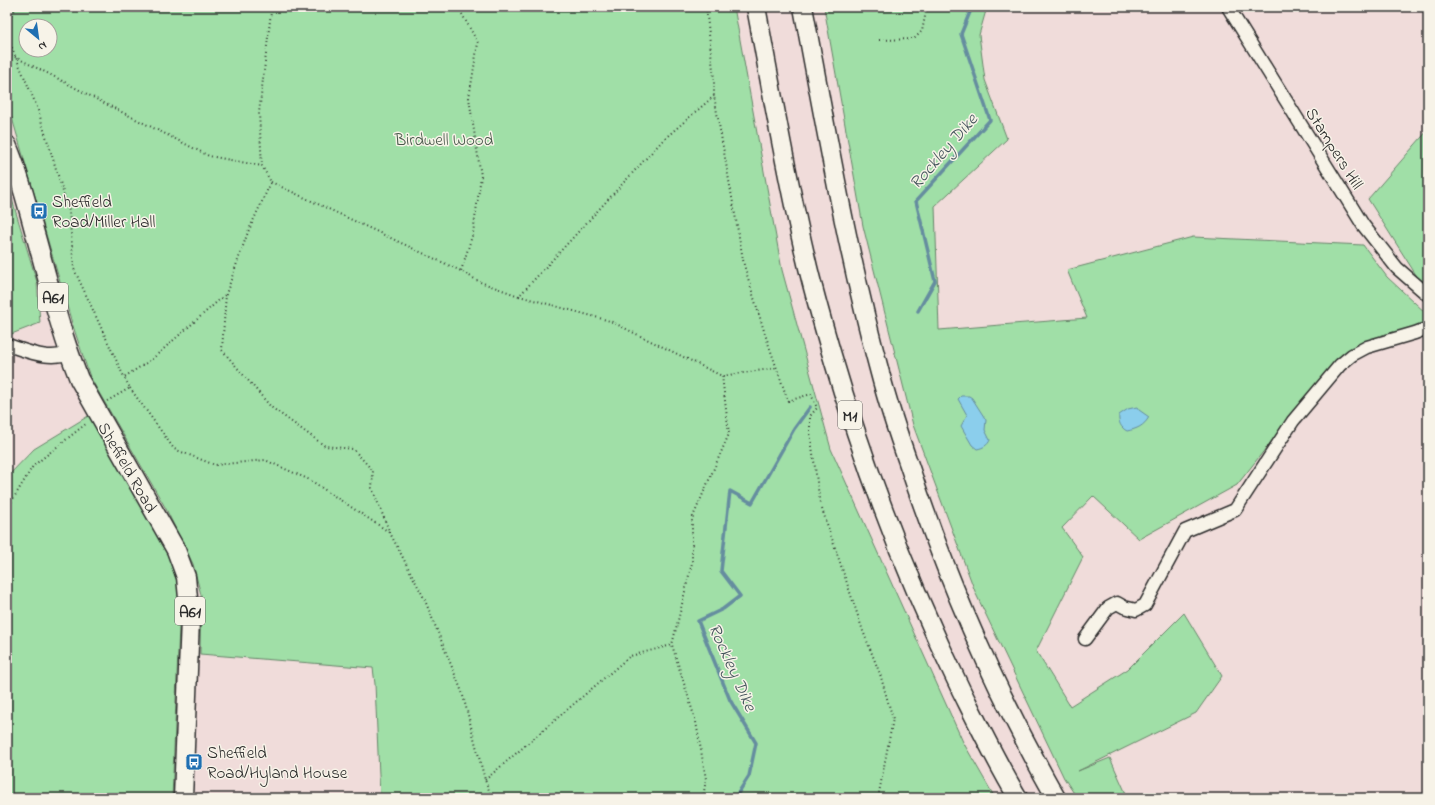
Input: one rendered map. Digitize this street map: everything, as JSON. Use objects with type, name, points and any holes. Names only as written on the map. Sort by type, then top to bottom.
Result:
[{"type":"highway","name":"M1","points":[[756,7],[777,121],[806,260],[842,388],[879,501],[917,595],[968,704],[1018,798]]},
{"type":"highway","name":"M1","points":[[803,7],[858,287],[880,374],[900,438],[936,543],[973,635],[1056,798]]},
{"type":"highway","name":"Sheffield Road","points":[[7,145],[18,174],[69,353],[79,380],[176,550],[186,577],[190,619],[183,798]]},
{"type":"street","name":"Stampers Hill","points":[[1228,7],[1363,225],[1397,268],[1428,295]]},
{"type":"street","points":[[1085,639],[1108,608],[1117,603],[1124,607],[1136,610],[1145,605],[1185,531],[1236,510],[1293,421],[1340,365],[1368,347],[1428,328]]},
{"type":"street","points":[[7,345],[47,357],[69,353]]},
{"type":"path","points":[[17,7],[7,19],[9,41],[37,107],[69,211],[74,269],[130,388],[174,449],[215,465],[265,460],[310,480],[390,533]]},
{"type":"path","points":[[274,7],[271,12],[259,113],[262,166],[271,182],[461,271],[480,282],[519,296],[610,321],[722,376],[777,368]]},
{"type":"path","points":[[458,7],[478,43],[469,98],[481,176],[473,233],[461,271]]},
{"type":"path","points":[[706,7],[714,79],[714,96],[744,265],[788,401],[811,394],[817,408],[810,416],[810,432],[820,503],[863,631],[880,674],[894,719],[878,798]]},
{"type":"path","points":[[879,40],[914,39],[922,31],[927,7]]},
{"type":"path","points":[[7,55],[15,57],[209,156],[262,166]]},
{"type":"path","points":[[519,296],[663,140],[714,96]]},
{"type":"path","points":[[271,182],[248,232],[226,294],[222,350],[271,407],[325,446],[353,449],[373,471],[372,488],[390,533],[424,598],[462,692],[485,780],[492,798]]},
{"type":"path","points":[[124,377],[151,360],[226,294]]},
{"type":"path","points":[[703,798],[706,778],[696,722],[672,645],[692,563],[692,519],[729,434],[722,376]]},
{"type":"path","points":[[7,509],[33,466],[92,419],[96,409],[104,402],[130,388]]},
{"type":"path","points":[[485,780],[630,656],[672,645]]},
{"type":"green space","name":"Birdwell Wood","points":[[7,7],[734,7],[782,270],[831,449],[963,742],[995,798],[380,798],[373,668],[200,654],[201,595],[193,564],[165,507],[90,377],[72,323],[12,118],[7,110]]},
{"type":"green space","points":[[824,7],[987,7],[979,35],[985,80],[1007,139],[935,206],[939,330],[1087,318],[1067,270],[1193,237],[1363,245],[1387,277],[1428,315],[1428,322],[1408,332],[1372,341],[1296,410],[1237,485],[1139,539],[1093,496],[1062,528],[1083,557],[1036,651],[1070,706],[1128,669],[1184,613],[1222,676],[1196,713],[1078,771],[1110,758],[1128,798],[1077,798],[1064,778],[976,594],[913,425],[863,226]]},
{"type":"green space","points":[[1428,130],[1428,285],[1418,278],[1368,199]]},
{"type":"green space","points":[[7,183],[37,282],[40,323],[9,335],[7,334]]},
{"type":"green space","points":[[90,415],[167,551],[179,588],[179,625],[172,798],[7,798],[7,477],[34,449]]},
{"type":"water","points":[[961,396],[969,396],[972,398],[986,420],[985,430],[990,440],[987,445],[981,448],[977,449],[972,445],[961,426],[967,415],[958,399]]},
{"type":"water","points":[[1137,407],[1149,417],[1140,427],[1127,431],[1120,424],[1119,415],[1128,409]]},
{"type":"waterway","name":"Rockley Dike","points":[[918,311],[935,281],[916,201],[990,120],[961,34],[972,7]]},
{"type":"waterway","name":"Rockley Dike","points":[[735,798],[749,776],[756,743],[730,700],[698,621],[723,609],[740,596],[721,571],[730,491],[752,503],[794,429],[810,407]]},
{"type":"place","name":"Sheffield Road/Miller Hall","points":[[39,211]]},
{"type":"place","name":"Sheffield Road/Hyland House","points":[[194,762]]}]
